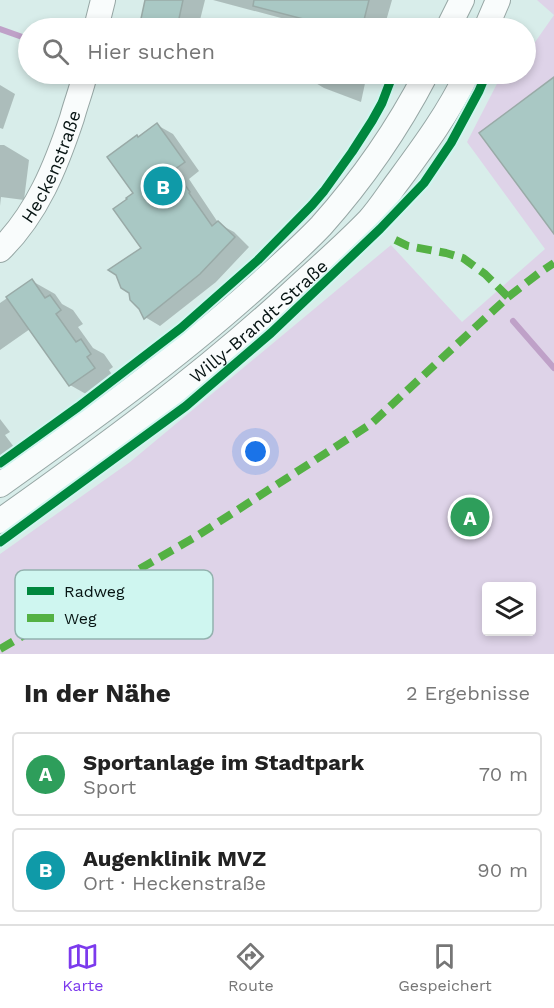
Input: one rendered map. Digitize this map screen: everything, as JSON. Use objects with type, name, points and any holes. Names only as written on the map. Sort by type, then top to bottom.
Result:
[{"type":"street","points":[[98,18],[103,0]]},
{"type":"street","points":[[453,18],[462,0]]},
{"type":"street","points":[[490,18],[498,0]]},
{"type":"street","name":"Heckenstraße","points":[[0,250],[36,205],[61,151],[82,84]]},
{"type":"street","name":"Willy-Brandt-Straße","points":[[0,485],[175,356],[290,257],[320,227],[368,168],[420,84]]},
{"type":"street","name":"Willy-Brandt-Straße","points":[[0,521],[203,370],[254,328],[370,219],[442,120],[462,84]]},
{"type":"shaded area","points":[[537,0],[554,0],[554,15]]},
{"type":"shaded area","points":[[554,15],[554,654],[0,654],[0,554],[130,462],[391,245],[462,322],[545,249],[467,142],[497,84],[536,84],[536,41]]},
{"type":"building","points":[[145,0],[183,0],[179,18],[141,18]]},
{"type":"building","points":[[254,0],[369,0],[364,18],[300,18],[253,6]]},
{"type":"building","points":[[554,77],[554,234],[479,133]]},
{"type":"building","points":[[157,123],[185,162],[174,170],[189,193],[212,226],[218,221],[235,237],[200,274],[144,319],[139,309],[130,300],[129,293],[121,288],[116,275],[108,270],[141,248],[113,209],[133,193],[107,157]]},
{"type":"building","points":[[32,279],[45,298],[50,295],[61,310],[56,314],[76,342],[81,339],[91,354],[87,357],[95,368],[69,386],[6,297]]},
{"type":"waterway","points":[[0,29],[18,35]]},
{"type":"waterway","points":[[513,321],[554,368]]},
{"type":"marked path","points":[[138,570],[197,536],[371,424],[508,297],[485,274],[463,258],[408,246],[389,237]]},
{"type":"marked path","points":[[508,297],[554,263]]},
{"type":"marked path","points":[[0,649],[17,639]]},
{"type":"cycle path","points":[[0,463],[181,328],[258,260],[324,191],[372,121],[389,84]]},
{"type":"cycle path","points":[[0,542],[186,406],[271,333],[380,229],[424,183],[451,143],[482,84]]},
{"type":"place","name":"Augenklinik MVZ","points":[[163,186]]},
{"type":"place","name":"Sportanlage im Stadtpark","points":[[470,517]]}]
